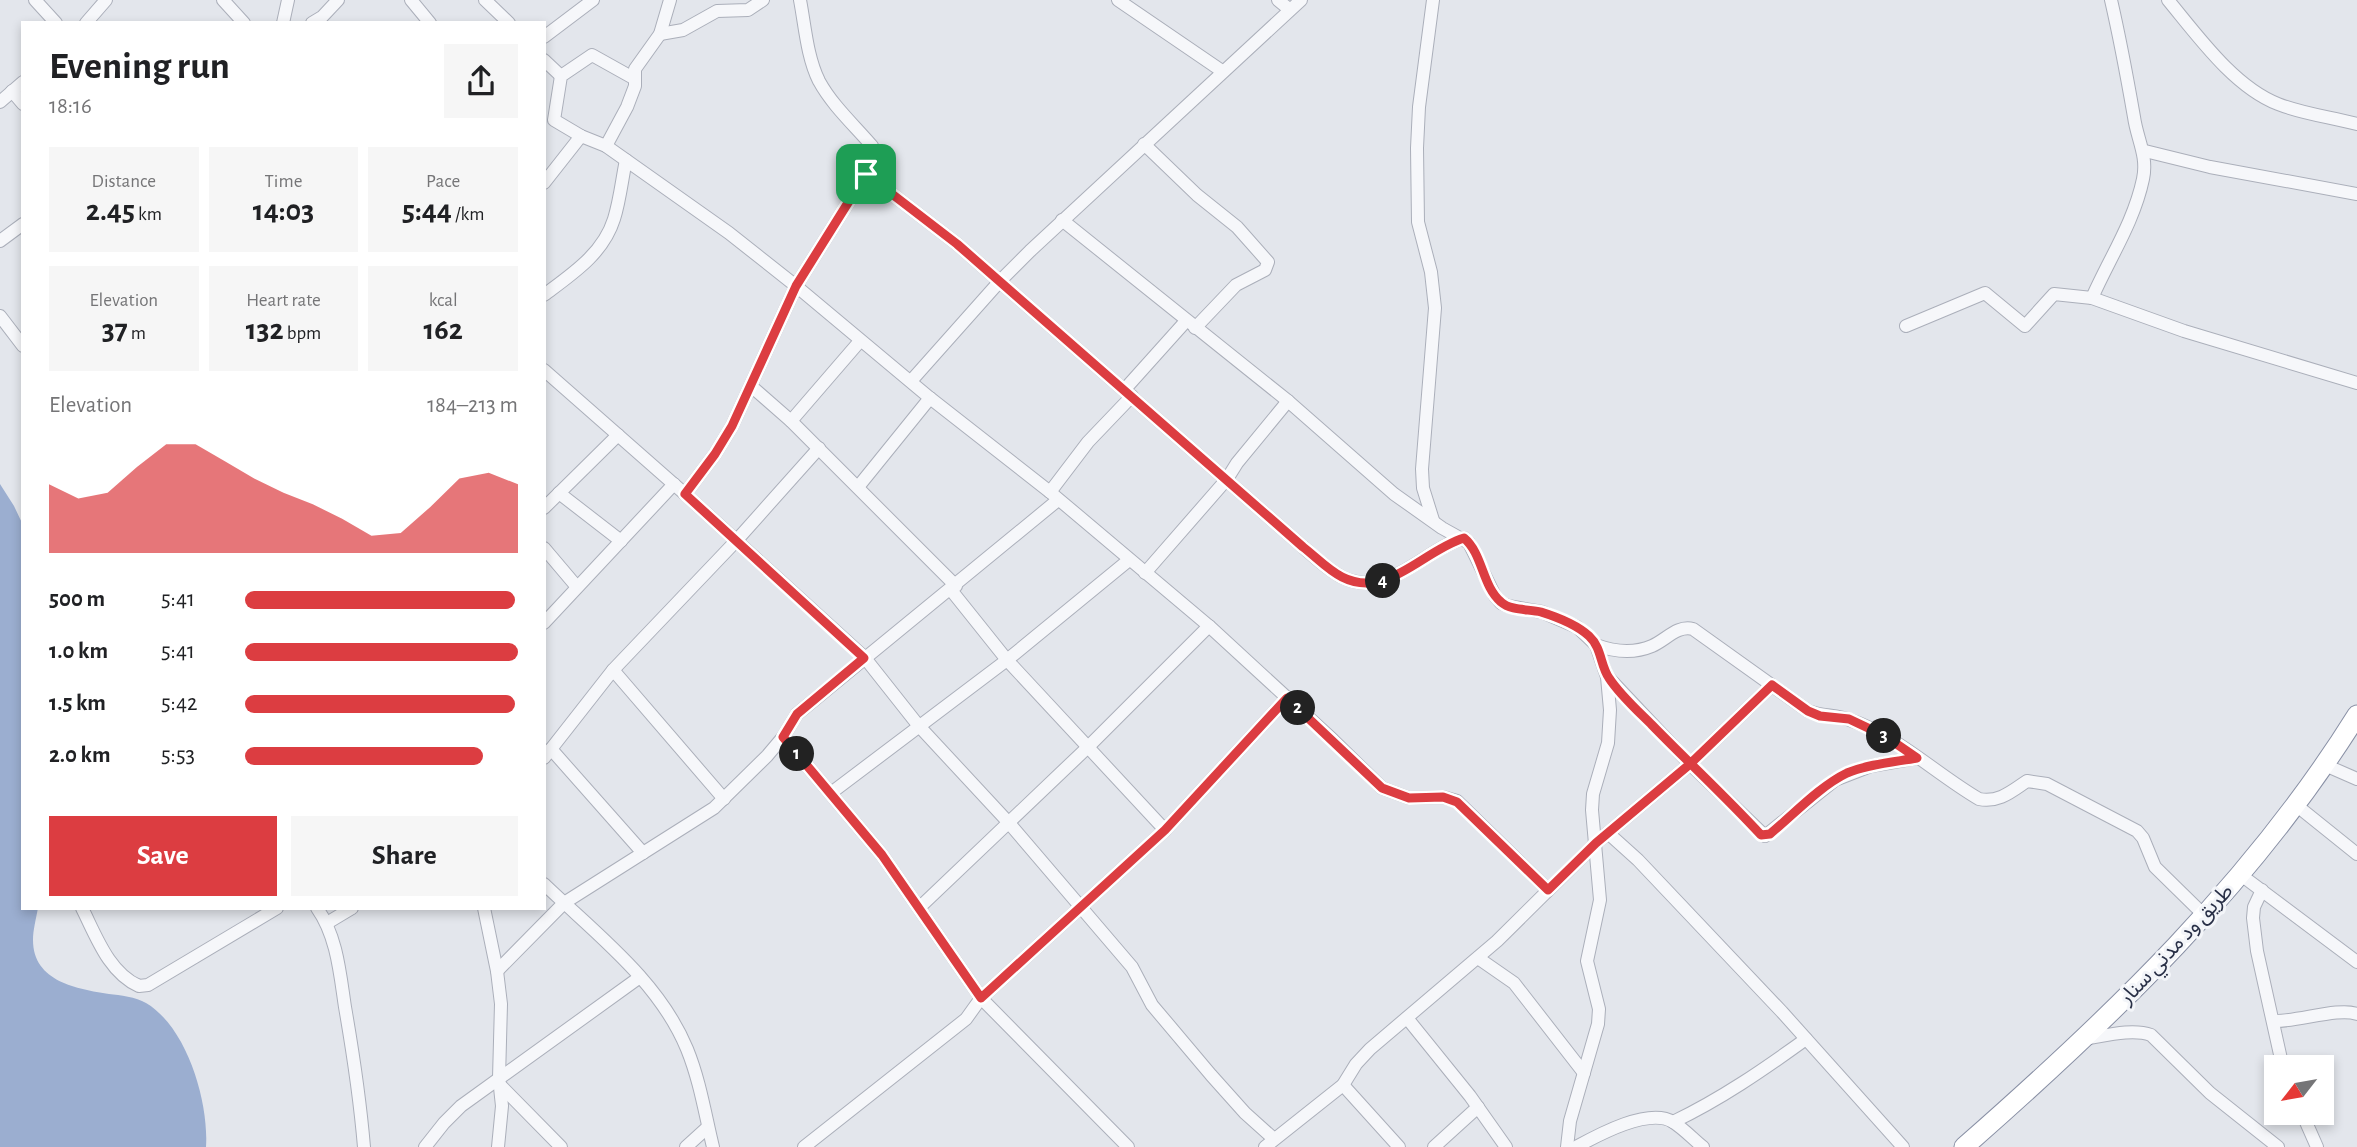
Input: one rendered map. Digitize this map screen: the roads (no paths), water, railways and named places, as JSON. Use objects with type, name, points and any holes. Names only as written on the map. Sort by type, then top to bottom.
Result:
[{"type":"highway","name":"طريق ود مدني سنار","points":[[1964,1147],[2147,979],[2205,916],[2296,805],[2357,715]]},
{"type":"street","points":[[35,0],[54,21]]},
{"type":"street","points":[[88,21],[106,0]]},
{"type":"street","points":[[223,0],[242,21]]},
{"type":"street","points":[[284,21],[288,0]]},
{"type":"street","points":[[315,21],[338,0]]},
{"type":"street","points":[[411,0],[428,21]]},
{"type":"street","points":[[485,0],[500,20]]},
{"type":"street","points":[[546,35],[593,0]]},
{"type":"street","points":[[606,146],[635,86],[635,69],[660,34],[670,0]]},
{"type":"street","points":[[660,34],[682,30],[717,11],[748,10],[762,0]]},
{"type":"street","points":[[685,494],[732,426],[796,286],[866,174],[875,154],[872,146],[829,96],[819,80],[813,64],[800,0]]},
{"type":"street","points":[[1118,0],[1222,71]]},
{"type":"street","points":[[1278,0],[1289,9]]},
{"type":"street","points":[[911,382],[1000,281],[1062,220],[1300,0]]},
{"type":"street","points":[[1433,0],[1419,107],[1417,148],[1418,222],[1431,272],[1435,308],[1422,469],[1423,488],[1433,520]]},
{"type":"street","points":[[2092,298],[2124,235],[2136,202],[2143,179],[2145,151],[2134,120],[2111,0]]},
{"type":"street","points":[[2168,0],[2194,32],[2254,91],[2275,104],[2357,124]]},
{"type":"street","points":[[635,79],[592,55],[561,76],[554,120],[581,136],[606,146],[625,159],[729,233],[796,286],[1209,626],[1382,788],[1409,798],[1443,797],[1457,802],[1548,890]]},
{"type":"street","points":[[546,62],[561,76]]},
{"type":"street","points":[[0,102],[21,84]]},
{"type":"street","points":[[12,91],[21,102]]},
{"type":"street","points":[[546,180],[581,136]]},
{"type":"street","points":[[497,971],[565,903],[724,799],[783,737],[797,714],[953,588],[1054,496],[1088,442],[1128,392],[1190,324],[1236,285],[1265,270],[1268,261],[1237,227],[1197,195],[1144,144]]},
{"type":"street","points":[[2145,151],[2210,167],[2357,194]]},
{"type":"street","points":[[546,293],[593,256],[607,235],[615,216],[625,159]]},
{"type":"street","points":[[866,174],[948,236],[1303,547],[1341,577],[1361,584],[1376,584],[1390,579],[1435,550],[1464,538]]},
{"type":"street","points":[[1062,220],[1288,401],[1394,494],[1442,528],[1464,538],[1474,549],[1495,596],[1502,603],[1542,612],[1577,627],[1596,645],[1611,650],[1639,650],[1654,645],[1679,629],[1693,629],[1808,711],[1820,716],[1849,719],[1885,736],[1979,799],[1989,801],[2000,798],[2027,781],[2047,784],[2127,824],[2143,838],[2155,867],[2205,916]]},
{"type":"street","points":[[0,241],[21,225]]},
{"type":"street","points":[[1906,326],[1980,293],[1988,295],[2025,326],[2054,294],[2092,298],[2184,331],[2357,383]]},
{"type":"street","points":[[0,316],[21,343]]},
{"type":"street","points":[[791,421],[860,341]]},
{"type":"street","points":[[546,372],[674,484],[864,658],[918,725],[1009,823],[1132,967],[1152,1005],[1236,1103],[1268,1145],[1343,1085],[1363,1056],[1478,958],[1596,843],[1690,764],[1772,685]]},
{"type":"street","points":[[751,386],[858,487],[953,588],[1007,660],[1165,830]]},
{"type":"street","points":[[858,487],[930,398]]},
{"type":"street","points":[[1145,573],[1227,479],[1288,401]]},
{"type":"street","points":[[546,506],[618,435]]},
{"type":"street","points":[[643,853],[548,754],[612,670],[736,541],[818,448]]},
{"type":"street","points":[[546,620],[674,484]]},
{"type":"street","points":[[559,493],[621,541]]},
{"type":"street","points":[[546,550],[577,587]]},
{"type":"street","points":[[831,793],[1007,660],[1129,560]]},
{"type":"street","points":[[920,907],[1089,746],[1209,626]]},
{"type":"street","points":[[1567,1147],[1570,1121],[1598,1024],[1599,1009],[1587,961],[1600,900],[1592,810],[1593,794],[1608,743],[1610,710],[1608,677],[1596,645]]},
{"type":"street","points":[[612,670],[724,799]]},
{"type":"street","points":[[1608,677],[1690,764],[1765,836],[1835,780],[1871,766],[1917,758]]},
{"type":"street","points":[[804,1147],[965,1019],[981,998],[1165,830],[1287,698]]},
{"type":"street","points":[[783,737],[882,855],[981,998],[1128,1147]]},
{"type":"street","points":[[2325,765],[2357,779]]},
{"type":"street","points":[[2296,805],[2357,854]]},
{"type":"street","points":[[1608,834],[1638,860],[1903,1147]]},
{"type":"street","points":[[2241,874],[2357,962]]},
{"type":"street","points":[[546,886],[640,977],[669,1016],[686,1048],[701,1090],[713,1147]]},
{"type":"street","points":[[2262,890],[2254,906],[2253,918],[2257,951],[2281,1055]]},
{"type":"street","points":[[83,910],[120,975],[139,986],[148,985],[274,910]]},
{"type":"street","points":[[318,910],[327,923],[338,964],[360,1102],[364,1147]]},
{"type":"street","points":[[327,923],[349,910]]},
{"type":"street","points":[[484,910],[497,971],[502,1030],[502,1106],[498,1147]]},
{"type":"street","points":[[1478,958],[1514,983],[1584,1073]]},
{"type":"street","points":[[425,1147],[461,1106],[500,1082],[640,977]]},
{"type":"street","points":[[2274,1021],[2297,1021],[2337,1013],[2357,1014]]},
{"type":"street","points":[[1407,1018],[1478,1107],[1506,1147]]},
{"type":"street","points":[[2084,1039],[2144,1032],[2151,1035],[2210,1093],[2272,1145]]},
{"type":"street","points":[[1673,1122],[1745,1083],[1806,1039]]},
{"type":"street","points":[[500,1082],[561,1147]]},
{"type":"street","points":[[1343,1085],[1399,1147]]},
{"type":"street","points":[[1434,1147],[1478,1107]]},
{"type":"street","points":[[1576,1147],[1633,1122],[1658,1116],[1673,1122],[1703,1147]]},
{"type":"street","points":[[2308,1125],[2318,1147]]},
{"type":"street","points":[[686,1147],[708,1127]]},
{"type":"water","points":[[0,484],[21,521],[21,910],[38,910],[33,936],[35,954],[49,974],[71,986],[138,999],[160,1014],[173,1029],[184,1047],[199,1088],[204,1109],[206,1147],[0,1147]]}]
